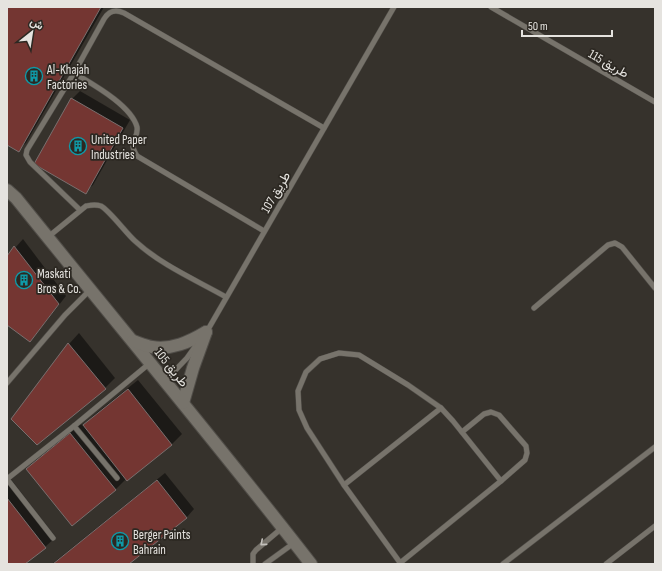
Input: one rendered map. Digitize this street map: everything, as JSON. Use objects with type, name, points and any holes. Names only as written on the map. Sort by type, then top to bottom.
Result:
[{"type":"street","name":"طريق 105","points":[[7,190],[16,198],[133,341],[282,528],[295,542],[311,564]]},
{"type":"street","points":[[133,341],[152,347],[171,347],[190,342],[206,332]]},
{"type":"street","points":[[183,403],[193,368],[206,332]]},
{"type":"lane","name":"طريق 107","points":[[165,381],[188,358],[206,332],[394,7]]},
{"type":"lane","name":"طريق 115","points":[[490,7],[655,102]]},
{"type":"lane","points":[[80,210],[30,162],[26,155],[29,145],[74,73],[107,14],[112,11],[119,10],[324,128]]},
{"type":"lane","points":[[74,73],[107,94],[127,111],[136,126],[137,132],[132,144],[133,151],[137,156],[264,231]]},
{"type":"lane","points":[[48,237],[80,210],[86,206],[94,204],[102,207],[135,241],[146,250],[226,297]]},
{"type":"lane","points":[[534,308],[608,245],[615,244],[622,247],[655,288]]},
{"type":"lane","points":[[7,383],[65,315],[90,290]]},
{"type":"lane","points":[[462,432],[484,414],[491,412],[499,414],[526,446],[527,453],[525,460],[501,481],[400,563],[344,485],[308,428],[299,410],[298,391],[306,372],[320,359],[339,353],[359,355],[408,385],[441,408],[501,481]]},
{"type":"lane","points":[[53,538],[7,479],[74,426],[150,362]]},
{"type":"lane","points":[[344,485],[441,408]]},
{"type":"lane","points":[[74,426],[117,478]]},
{"type":"lane","points":[[503,564],[655,447]]},
{"type":"lane","points":[[606,564],[655,526]]},
{"type":"lane","points":[[253,564],[253,554],[256,550],[282,528]]},
{"type":"lane","points":[[266,564],[295,542]]},
{"type":"building","name":"Al-Khajah Factories","points":[[7,7],[101,7],[19,152],[7,145]]},
{"type":"building","name":"United Paper Industries","points":[[71,98],[123,128],[86,194],[34,164]]},
{"type":"building","name":"Maskati Bros & Co.","points":[[14,246],[59,304],[30,342],[7,325],[7,256]]},
{"type":"building","points":[[68,343],[106,389],[37,445],[11,419]]},
{"type":"building","points":[[128,389],[172,445],[127,481],[83,425]]},
{"type":"building","points":[[70,433],[116,490],[72,526],[26,469]]},
{"type":"building","name":"Berger Paints Bahrain","points":[[157,480],[187,518],[129,564],[53,564]]},
{"type":"building","points":[[7,498],[46,548],[25,564],[7,564]]},
{"type":"place","name":"Al-Khajah Factories","points":[[34,76]]},
{"type":"place","name":"United Paper Industries","points":[[78,146]]},
{"type":"place","name":"Maskati Bros & Co.","points":[[24,280]]},
{"type":"place","name":"Berger Paints Bahrain","points":[[120,541]]}]
